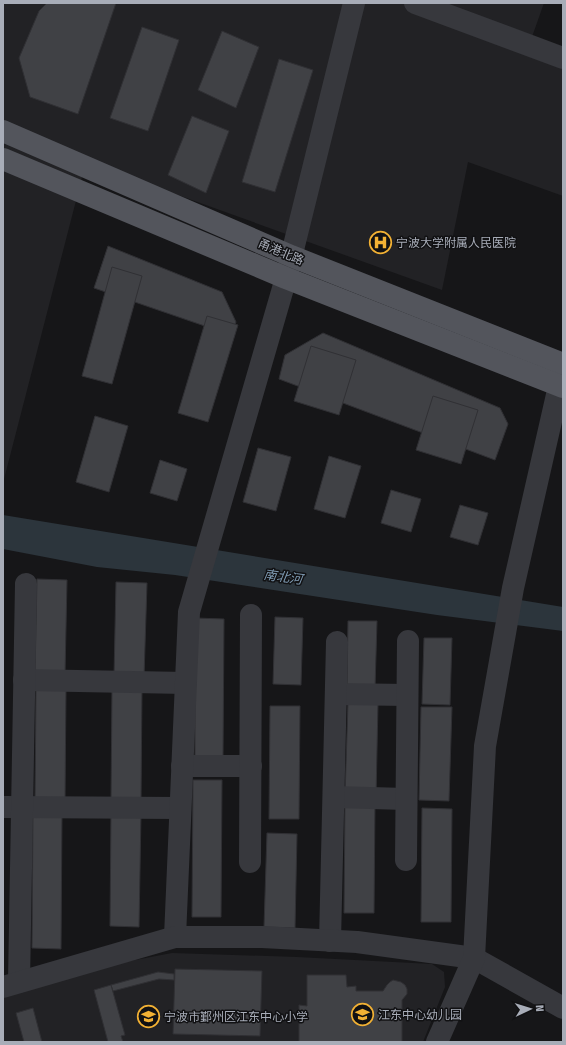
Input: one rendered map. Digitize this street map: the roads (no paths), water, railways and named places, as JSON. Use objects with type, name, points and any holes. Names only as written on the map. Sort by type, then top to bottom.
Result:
[{"type":"main road","name":"甬港北路","points":[[3,132],[291,256],[563,364]]},
{"type":"main road","name":"甬港北路","points":[[3,159],[286,278],[561,387]]},
{"type":"street","points":[[175,937],[189,612],[286,278],[354,3]]},
{"type":"street","points":[[415,3],[563,58]]},
{"type":"street","points":[[437,1042],[474,958],[486,746],[512,595],[561,387],[563,364]]},
{"type":"street","points":[[26,584],[24,680],[13,807],[11,985],[175,937],[262,937],[357,942],[474,958],[563,1008]]},
{"type":"street","points":[[250,862],[251,615]]},
{"type":"street","points":[[406,860],[408,641]]},
{"type":"street","points":[[330,941],[337,642]]},
{"type":"street","points":[[24,680],[186,683]]},
{"type":"street","points":[[336,694],[407,695]]},
{"type":"street","points":[[182,766],[250,766]]},
{"type":"street","points":[[334,797],[406,799]]},
{"type":"street","points":[[13,807],[180,808]]},
{"type":"water","name":"南北河","points":[[3,515],[563,607],[563,631],[437,615],[175,575],[97,567],[3,549]]},
{"type":"place","name":"宁波大学附属人民医院","points":[[381,243]]},
{"type":"place","name":"江东中心幼儿园","points":[[363,1015]]},
{"type":"place","name":"宁波市鄞州区江东中心小学","points":[[148,1017]]}]
